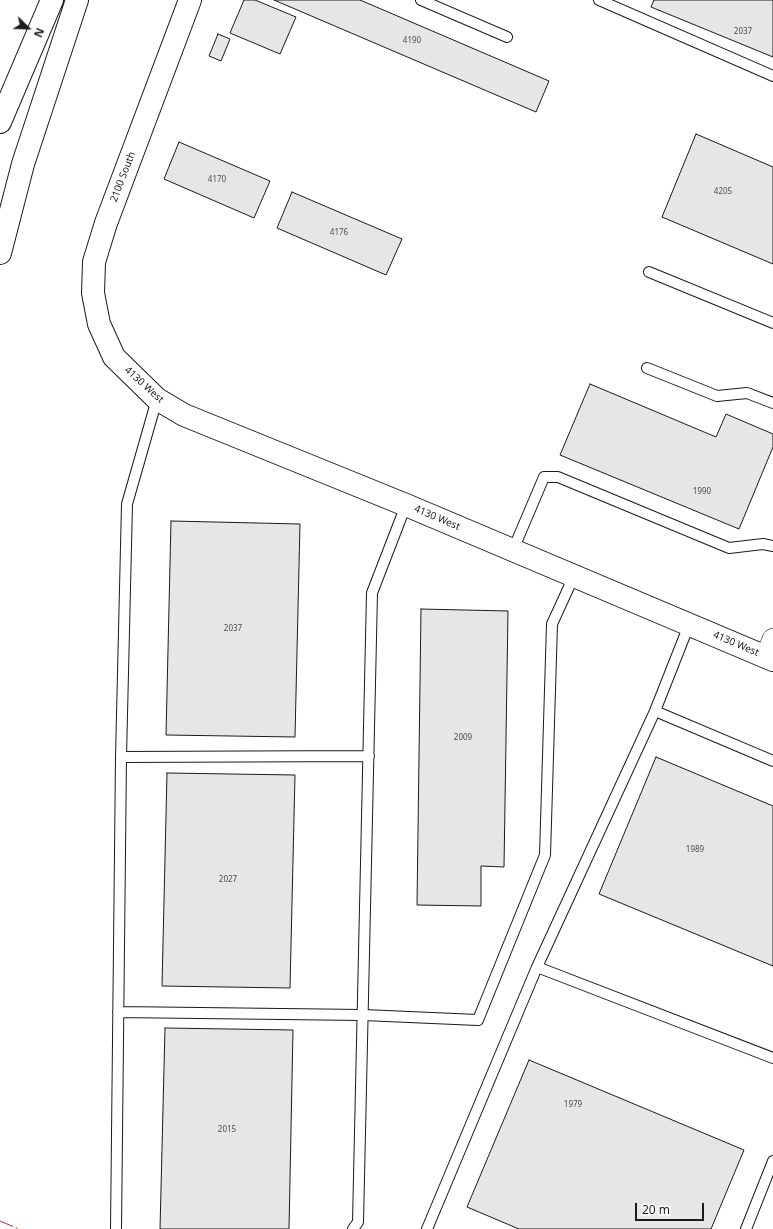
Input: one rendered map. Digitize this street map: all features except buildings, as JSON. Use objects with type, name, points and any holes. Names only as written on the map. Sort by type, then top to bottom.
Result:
[{"type":"main road","points":[[0,122],[52,0]]},
{"type":"main road","points":[[0,253],[23,164],[77,0]]},
{"type":"main road","name":"2100 South","points":[[114,357],[99,324],[93,293],[94,262],[106,223],[190,0]]},
{"type":"main road","name":"4130 West","points":[[114,357],[157,399],[184,415],[406,504],[689,625],[771,652]]},
{"type":"lane","points":[[421,0],[508,37]]},
{"type":"lane","points":[[599,0],[773,76]]},
{"type":"lane","points":[[649,272],[773,323]]},
{"type":"lane","points":[[647,368],[717,396],[747,392],[773,403]]},
{"type":"lane","points":[[116,1229],[121,757],[127,504],[157,399]]},
{"type":"lane","points":[[513,550],[544,477],[558,477],[729,548],[763,544],[773,546]]},
{"type":"lane","points":[[353,1229],[358,1222],[372,593],[406,504]]},
{"type":"lane","points":[[118,1012],[363,1015],[478,1020],[545,855],[552,624],[574,576]]},
{"type":"lane","points":[[427,1229],[537,967],[655,711],[689,625]]},
{"type":"lane","points":[[655,711],[773,761]]},
{"type":"lane","points":[[121,757],[369,756]]},
{"type":"lane","points":[[537,967],[773,1058]]},
{"type":"lane","points":[[746,1229],[773,1161]]},
{"type":"power","points":[[0,1221],[19,1229]]}]
